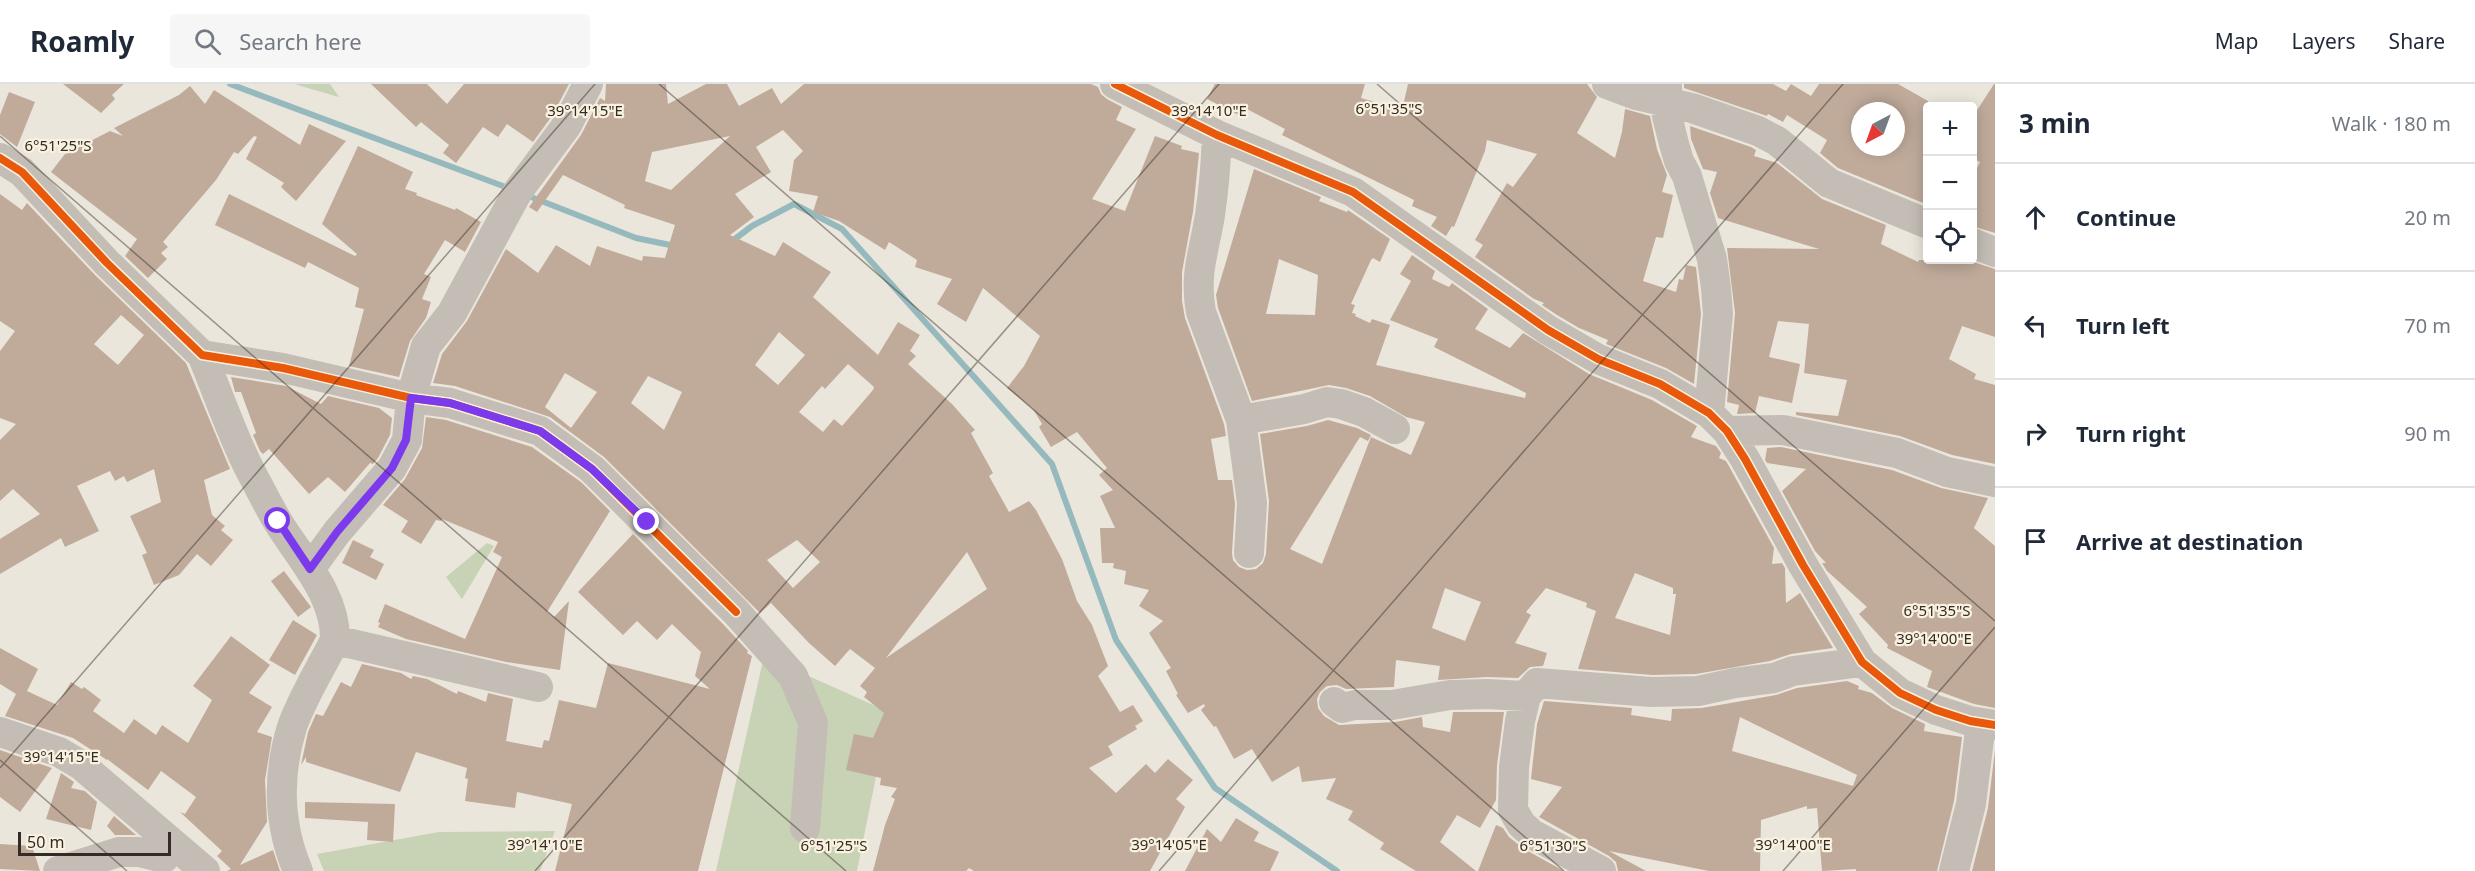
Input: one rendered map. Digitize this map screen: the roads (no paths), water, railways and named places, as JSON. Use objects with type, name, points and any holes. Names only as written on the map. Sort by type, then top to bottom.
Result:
[{"type":"street","points":[[310,569],[337,532],[392,468],[406,440],[411,398],[426,346],[452,313],[518,191],[567,125],[588,84]]},
{"type":"street","points":[[1115,84],[1217,135],[1353,192],[1548,330],[1598,359],[1660,384],[1718,422],[1745,459],[1803,565],[1862,662],[1900,693],[1936,710],[1988,724],[1954,871]]},
{"type":"street","points":[[1607,84],[1636,95],[1666,93],[1692,108],[1758,131],[1778,141],[1829,183],[1923,222]]},
{"type":"street","points":[[1666,93],[1674,144],[1687,177],[1712,259],[1718,314],[1718,422]]},
{"type":"street","points":[[1217,135],[1214,183],[1198,272],[1198,293],[1201,312],[1241,420],[1252,503],[1249,553]]},
{"type":"street","points":[[0,158],[22,172],[107,263],[202,355],[248,466],[278,521],[310,569],[331,612],[335,640],[293,726],[282,772],[280,802],[292,858],[298,871]]},
{"type":"street","points":[[1977,245],[1995,252]]},
{"type":"street","points":[[202,355],[283,368],[411,398],[450,403],[540,431],[592,469],[736,612],[793,676],[813,723],[805,828]]},
{"type":"street","points":[[1241,420],[1304,409],[1327,402],[1364,412],[1395,429]]},
{"type":"street","points":[[1718,422],[1783,430],[1897,453],[1947,472],[1995,482]]},
{"type":"street","points":[[335,640],[538,687]]},
{"type":"street","points":[[1601,871],[1532,834],[1521,824],[1513,810],[1514,767],[1526,696],[1536,683],[1651,692],[1698,691],[1774,678],[1793,670],[1862,662]]},
{"type":"street","points":[[1334,702],[1342,708],[1355,705],[1392,705],[1450,695],[1526,696]]},
{"type":"street","points":[[0,732],[59,752],[81,765],[164,856]]},
{"type":"street","points":[[58,871],[119,852],[164,856],[205,871]]},
{"type":"waterway","points":[[230,84],[511,189]]},
{"type":"waterway","points":[[526,195],[636,238],[675,246]]},
{"type":"waterway","points":[[731,242],[752,226],[794,204],[842,229],[1052,464],[1116,640],[1215,788],[1337,871]]}]
